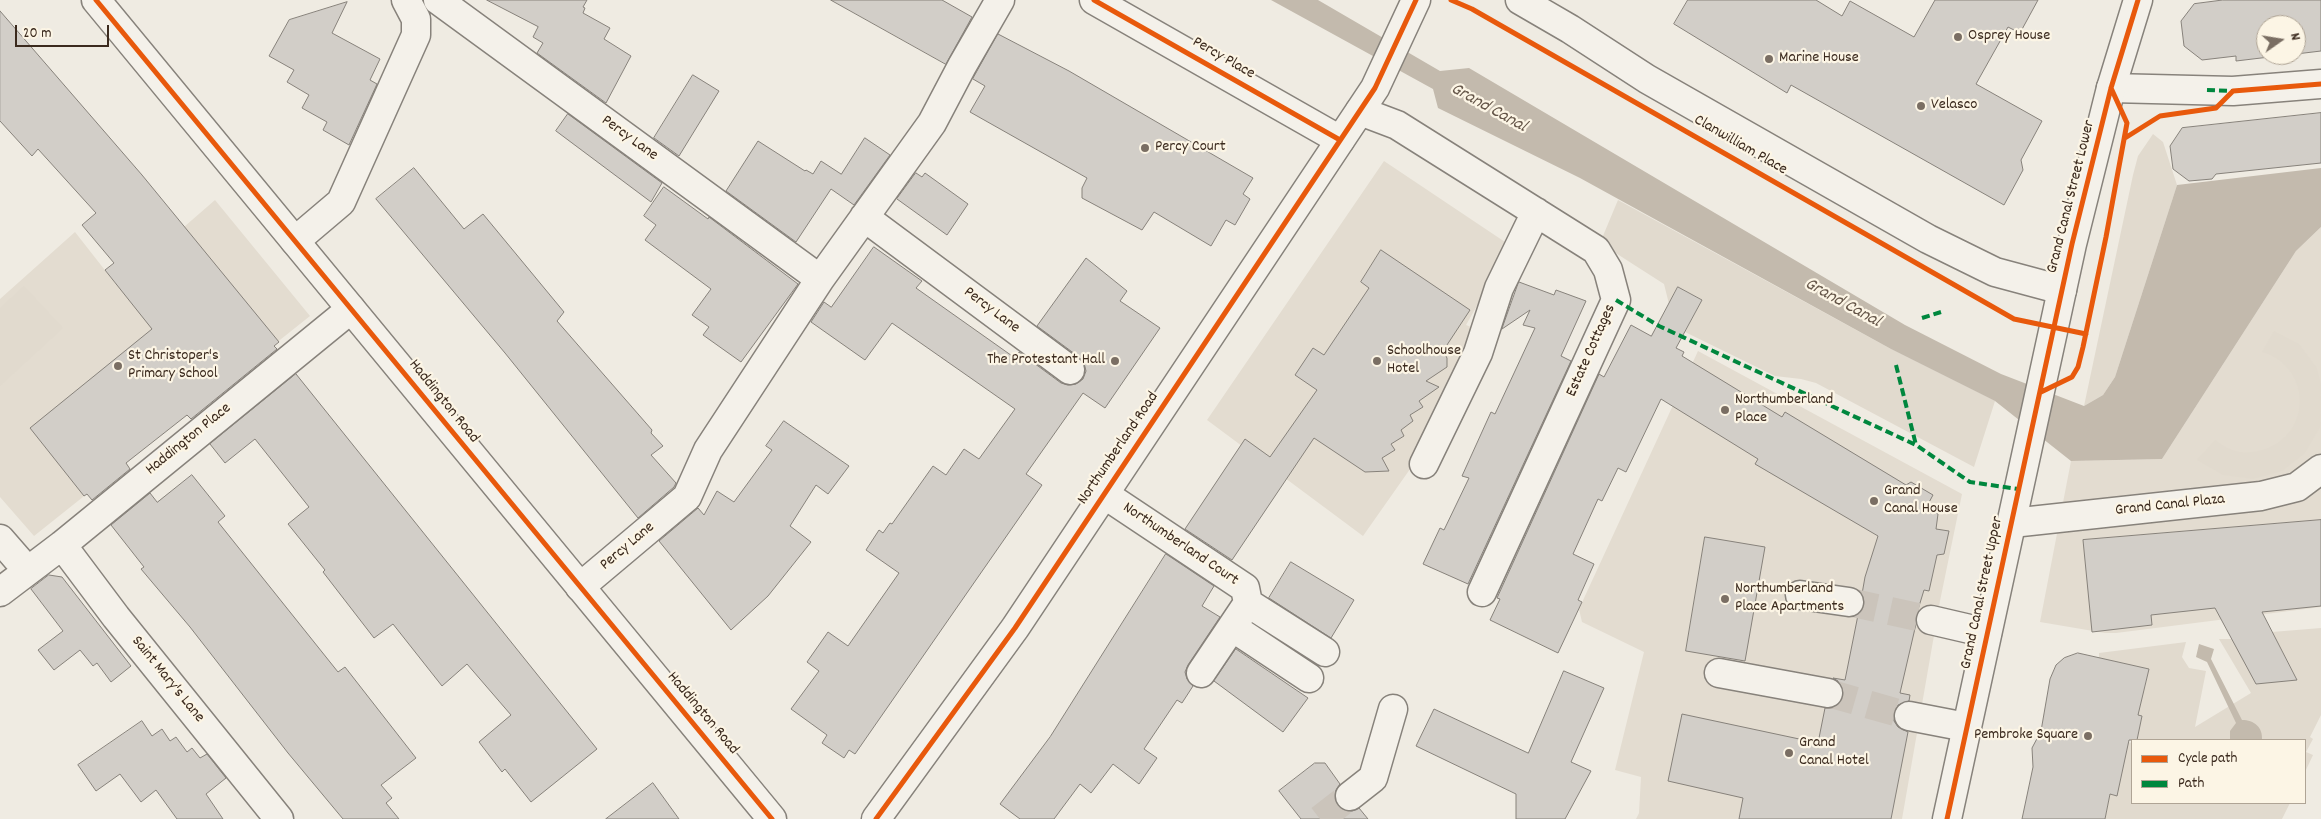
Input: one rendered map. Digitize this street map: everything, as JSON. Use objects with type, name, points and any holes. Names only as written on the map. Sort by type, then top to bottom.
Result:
[{"type":"street","name":"Haddington Road","points":[[96,0],[772,819]]},
{"type":"street","points":[[295,241],[341,202],[416,35],[416,19],[406,0]]},
{"type":"street","name":"Percy Lane","points":[[438,0],[820,279]]},
{"type":"street","name":"Percy Lane","points":[[580,587],[687,497],[708,450],[820,279],[932,123],[1000,0]]},
{"type":"street","name":"Percy Place","points":[[1094,0],[1340,140]]},
{"type":"street","name":"Clanwilliam Place","points":[[1520,0],[1570,29],[1647,79],[1928,239],[1995,272],[2062,290]]},
{"type":"street","name":"Grand Canal Street Lower","points":[[2046,372],[2062,290],[2111,88],[2138,0]]},
{"type":"street","name":"Northumberland Road","points":[[876,819],[1015,628],[1360,111],[1375,88],[1412,8]]},
{"type":"street","points":[[2111,88],[2233,91],[2321,84]]},
{"type":"street","name":"Estate Cottages","points":[[1360,111],[1397,126],[1596,250],[1608,270],[1616,300],[1482,592]]},
{"type":"street","points":[[1424,464],[1478,353],[1499,288],[1536,212]]},
{"type":"street","name":"Percy Lane","points":[[864,217],[1070,370]]},
{"type":"street","name":"Haddington Place","points":[[0,592],[62,545],[350,309]]},
{"type":"street","name":"Grand Canal Street Upper","points":[[1947,819],[2018,489],[2046,372]]},
{"type":"street","name":"Grand Canal Plaza","points":[[2012,523],[2261,496],[2297,487],[2321,469]]},
{"type":"street","name":"Northumberland Court","points":[[1104,494],[1245,588],[1248,603],[1201,673]]},
{"type":"street","points":[[0,538],[27,570]]},
{"type":"street","name":"Saint Mary's Lane","points":[[62,545],[116,617],[274,817]]},
{"type":"street","points":[[1800,595],[1849,602]]},
{"type":"street","name":"Northumberland Court","points":[[1248,603],[1325,652]]},
{"type":"street","points":[[1931,620],[1988,633]]},
{"type":"street","points":[[1232,627],[1309,678]]},
{"type":"street","points":[[1719,673],[1828,693]]},
{"type":"street","points":[[1350,796],[1373,778],[1393,709]]},
{"type":"street","points":[[1909,716],[1966,727]]},
{"type":"shaded area","points":[[2153,134],[2163,142],[2177,185],[2115,377],[2103,395],[2084,406],[2133,175],[2138,156]]},
{"type":"shaded area","points":[[1384,161],[1511,246],[1466,325],[1481,331],[1441,425],[1363,536],[1207,420]]},
{"type":"shaded area","name":"St Christoper's Primary School","points":[[215,200],[310,316],[34,536],[0,497],[0,299],[75,232],[115,283],[146,260]]},
{"type":"shaded area","points":[[1618,200],[1891,349],[1995,401],[1974,467],[1816,383],[1775,376],[1685,332],[1702,300],[1678,287],[1669,304],[1664,284],[1600,243]]},
{"type":"shaded area","points":[[2321,227],[2321,607],[2116,633],[2105,633],[2040,622],[2071,461],[2162,459],[2296,251]]},
{"type":"shaded area","points":[[24,286],[63,328],[0,386],[0,308]]},
{"type":"shaded area","points":[[2274,331],[2299,344],[2317,368],[2321,384],[2320,427],[2305,453],[2282,471],[2253,479],[2223,475],[2197,460],[2215,440],[2235,451],[2258,451],[2276,444],[2289,433],[2297,419],[2300,403],[2298,387],[2291,372],[2279,360],[2262,352]]},
{"type":"shaded area","points":[[1698,351],[1962,494],[1940,601],[1902,819],[1636,819],[1639,813],[1641,777],[1615,770],[1644,652],[1582,622],[1579,609]]},
{"type":"shaded area","points":[[2321,628],[2321,715],[2310,737],[2313,739],[2306,752],[2306,739],[2137,739],[2142,716],[2134,714],[2145,687],[2149,669],[2099,658],[2099,653],[2186,642],[2182,657],[2189,668],[2206,671],[2195,727],[2251,693],[2219,639],[2232,639],[2297,679],[2272,632]]},
{"type":"shaded area","points":[[2128,742],[2131,743],[2131,804],[2290,804],[2282,819],[2105,819],[2110,794],[2116,796]]},
{"type":"shaded area","points":[[2306,752],[2313,755],[2306,770]]},
{"type":"water","name":"Grand Canal","points":[[1271,0],[1318,0],[1440,71],[1469,68],[1905,325],[2001,374],[2084,406],[2103,395],[2115,377],[2177,185],[2321,168],[2321,227],[2296,251],[2162,459],[2071,461],[1995,401],[1891,349],[1580,178],[1438,108],[1433,89]]},
{"type":"water","points":[[2199,644],[2214,649],[2211,659],[2242,720],[2250,721],[2257,725],[2261,731],[2262,739],[2230,739],[2230,731],[2236,723],[2207,662],[2196,657]]},
{"type":"building","points":[[487,0],[587,0],[583,7],[585,8],[583,13],[610,28],[604,39],[631,56],[606,103],[537,53],[543,43],[533,37],[538,27]]},
{"type":"building","points":[[831,0],[942,0],[972,17],[946,64]]},
{"type":"building","points":[[1688,0],[1816,0],[1842,16],[1850,1],[1914,37],[1935,0],[2038,0],[2020,33],[2008,27],[1976,84],[2042,121],[2021,160],[2023,170],[2004,205],[1791,85],[1787,93],[1674,24]]},
{"type":"building","points":[[2223,0],[2321,0],[2321,51],[2306,53],[2306,15],[2256,15],[2256,59],[2236,61],[2236,56],[2202,60],[2184,46],[2181,21],[2194,4]]},
{"type":"building","points":[[347,2],[332,33],[380,59],[370,80],[377,84],[349,145],[323,130],[327,122],[302,108],[309,95],[287,82],[294,70],[269,56],[289,20]]},
{"type":"building","points":[[0,11],[142,175],[279,342],[274,346],[277,349],[191,419],[187,415],[126,463],[130,469],[92,500],[87,494],[84,496],[30,428],[152,329],[105,270],[114,263],[82,225],[96,213],[38,149],[32,156],[0,121]]},
{"type":"building","points":[[998,34],[1069,71],[1253,178],[1243,194],[1250,199],[1235,225],[1226,220],[1211,246],[1154,212],[1142,230],[1082,198],[1082,188],[1087,178],[970,112],[985,86],[973,79]]},
{"type":"building","points":[[693,75],[719,91],[679,156],[654,138]]},
{"type":"building","points":[[2321,113],[2321,163],[2216,174],[2212,179],[2189,181],[2173,169],[2170,146],[2182,128]]},
{"type":"building","points":[[568,114],[662,183],[651,202],[556,131]]},
{"type":"building","points":[[865,138],[890,155],[854,205],[831,189],[796,242],[726,191],[758,141],[805,171],[813,174],[821,161],[841,174]]},
{"type":"building","points":[[414,168],[464,229],[483,214],[564,312],[557,321],[652,430],[651,433],[663,446],[651,455],[676,483],[674,487],[638,518],[505,353],[376,199]]},
{"type":"building","points":[[916,173],[922,177],[925,173],[968,204],[947,235],[897,199]]},
{"type":"building","points":[[664,187],[708,219],[709,217],[798,284],[741,362],[703,335],[709,327],[692,315],[711,289],[645,240],[656,225],[644,216]]},
{"type":"building","points":[[874,247],[922,281],[916,288],[1015,358],[1019,352],[1061,383],[1068,385],[1076,384],[1083,379],[1086,371],[1084,363],[1079,357],[1037,326],[1086,258],[1127,291],[1120,301],[1160,328],[1105,408],[1083,393],[1026,474],[1042,485],[855,754],[849,750],[844,758],[822,743],[827,735],[791,709],[819,671],[807,662],[828,632],[848,646],[899,573],[866,550],[879,530],[883,533],[890,523],[892,524],[933,466],[946,475],[964,449],[979,459],[1015,409],[892,323],[865,360],[811,322],[824,302],[831,307]]},
{"type":"building","name":"Schoolhouse Hotel","points":[[1381,250],[1470,310],[1443,351],[1447,358],[1447,367],[1426,381],[1439,387],[1419,401],[1423,407],[1410,415],[1413,421],[1401,430],[1404,436],[1391,444],[1395,450],[1382,458],[1389,471],[1365,472],[1314,438],[1232,560],[1185,529],[1245,439],[1270,457],[1317,390],[1295,375],[1313,348],[1324,355],[1369,288],[1361,282]]},
{"type":"building","points":[[1519,282],[1554,295],[1556,290],[1586,301],[1561,356],[1571,361],[1468,584],[1423,564],[1440,528],[1444,530],[1469,478],[1462,476],[1491,412],[1495,414],[1535,328],[1523,325],[1530,310],[1502,329]]},
{"type":"building","points":[[1678,287],[1702,300],[1676,348],[1684,352],[1682,356],[1782,417],[1785,412],[1906,485],[1911,482],[1933,495],[1927,506],[1938,514],[1936,529],[1949,531],[1944,554],[1937,555],[1929,591],[1924,590],[1916,616],[1916,624],[1900,693],[1910,695],[1909,701],[1898,705],[1894,713],[1894,721],[1898,727],[1908,732],[1891,819],[1739,819],[1743,798],[1668,781],[1682,714],[1818,743],[1825,708],[1834,708],[1840,703],[1843,696],[1842,687],[1833,678],[1845,680],[1858,615],[1864,605],[1862,594],[1865,577],[1878,536],[1755,464],[1758,459],[1661,399],[1626,472],[1618,468],[1602,501],[1598,499],[1573,554],[1594,564],[1578,600],[1582,602],[1558,653],[1490,620],[1500,599],[1497,598],[1599,374],[1604,377],[1631,325],[1651,336]]},
{"type":"building","points":[[296,374],[597,749],[531,802],[505,769],[502,772],[479,742],[511,715],[467,664],[442,686],[393,624],[374,638],[323,572],[325,570],[288,524],[309,507],[255,439],[225,463],[210,444]]},
{"type":"building","points":[[784,421],[849,466],[828,494],[816,485],[790,526],[811,542],[768,596],[731,630],[659,541],[698,508],[704,515],[717,491],[734,502],[772,450],[766,446]]},
{"type":"building","points":[[192,475],[225,516],[218,522],[338,672],[345,667],[416,758],[381,785],[392,798],[386,803],[399,819],[343,819],[288,753],[190,627],[141,569],[144,567],[111,525],[150,493],[157,502]]},
{"type":"building","points":[[2321,520],[2321,606],[2262,612],[2297,680],[2256,684],[2215,608],[2151,615],[2152,625],[2092,632],[2083,540]]},
{"type":"building","name":"Northumberland Place Apartments","points":[[1705,537],[1765,547],[1745,661],[1686,651]]},
{"type":"building","points":[[1166,554],[1214,586],[1202,606],[1220,617],[1185,672],[1187,679],[1193,686],[1182,703],[1177,700],[1144,749],[1157,758],[1139,784],[1113,764],[1091,793],[1080,784],[1054,819],[1020,819],[1000,804],[1050,737]]},
{"type":"building","points":[[1291,562],[1354,600],[1331,638],[1269,598]]},
{"type":"building","points":[[49,575],[62,577],[131,666],[111,682],[97,663],[93,666],[80,650],[54,670],[38,650],[63,631],[31,589]]},
{"type":"building","points":[[1236,649],[1308,698],[1283,732],[1214,681]]},
{"type":"building","name":"Pembroke Square","points":[[2078,653],[2149,669],[2138,715],[2142,716],[2137,739],[2129,740],[2117,796],[2110,794],[2105,819],[2022,819],[2033,767],[2032,748],[2041,731],[2050,679],[2056,665],[2064,658]]},
{"type":"building","points":[[1564,671],[1604,688],[1571,762],[1591,771],[1565,819],[1516,819],[1516,794],[1416,746],[1434,709],[1528,753]]},
{"type":"building","points":[[142,721],[152,736],[162,729],[170,741],[176,737],[187,752],[192,748],[200,758],[207,754],[226,778],[206,794],[223,819],[177,819],[156,790],[141,802],[120,774],[96,791],[78,765]]},
{"type":"building","points":[[1315,763],[1325,763],[1340,784],[1336,790],[1335,798],[1338,806],[1344,810],[1352,811],[1359,808],[1368,819],[1301,819],[1279,791]]},
{"type":"building","points":[[653,783],[679,819],[606,819]]},
{"type":"tunnel","points":[[1849,602],[1931,620]]},
{"type":"tunnel","points":[[1828,693],[1909,716]]},
{"type":"tunnel","points":[[1320,819],[1350,796]]},
{"type":"marked path","points":[[2207,90],[2234,91]]},
{"type":"marked path","points":[[1616,300],[1659,326],[1916,445],[1970,482],[2018,489]]},
{"type":"marked path","points":[[1922,318],[1941,312]]},
{"type":"marked path","points":[[1896,365],[1916,445]]},
{"type":"cycle path","points":[[96,0],[772,819]]},
{"type":"cycle path","points":[[1094,0],[1340,140]]},
{"type":"cycle path","points":[[876,819],[1015,628],[1375,88],[1416,0]]},
{"type":"cycle path","points":[[1451,0],[1472,9],[2014,319],[2086,334]]},
{"type":"cycle path","points":[[1947,819],[2072,244],[2111,88],[2138,0]]},
{"type":"cycle path","points":[[2125,138],[2160,116],[2216,108],[2233,91],[2321,84]]},
{"type":"cycle path","points":[[2041,392],[2072,377],[2078,367],[2083,347],[2127,123],[2111,88]]},
{"type":"place","name":"Osprey House","points":[[1958,37]]},
{"type":"place","name":"Marine House","points":[[1769,59]]},
{"type":"place","name":"Velasco","points":[[1921,106]]},
{"type":"place","name":"Percy Court","points":[[1145,148]]},
{"type":"place","name":"The Protestant Hall","points":[[1115,361]]},
{"type":"place","name":"Schoolhouse Hotel","points":[[1377,361]]},
{"type":"place","name":"St Christoper's Primary School","points":[[118,366]]},
{"type":"place","name":"Northumberland Place","points":[[1725,410]]},
{"type":"place","name":"Grand Canal House","points":[[1874,501]]},
{"type":"place","name":"Northumberland Place Apartments","points":[[1725,599]]},
{"type":"place","name":"Pembroke Square","points":[[2088,736]]},
{"type":"place","name":"Grand Canal Hotel","points":[[1789,753]]}]
